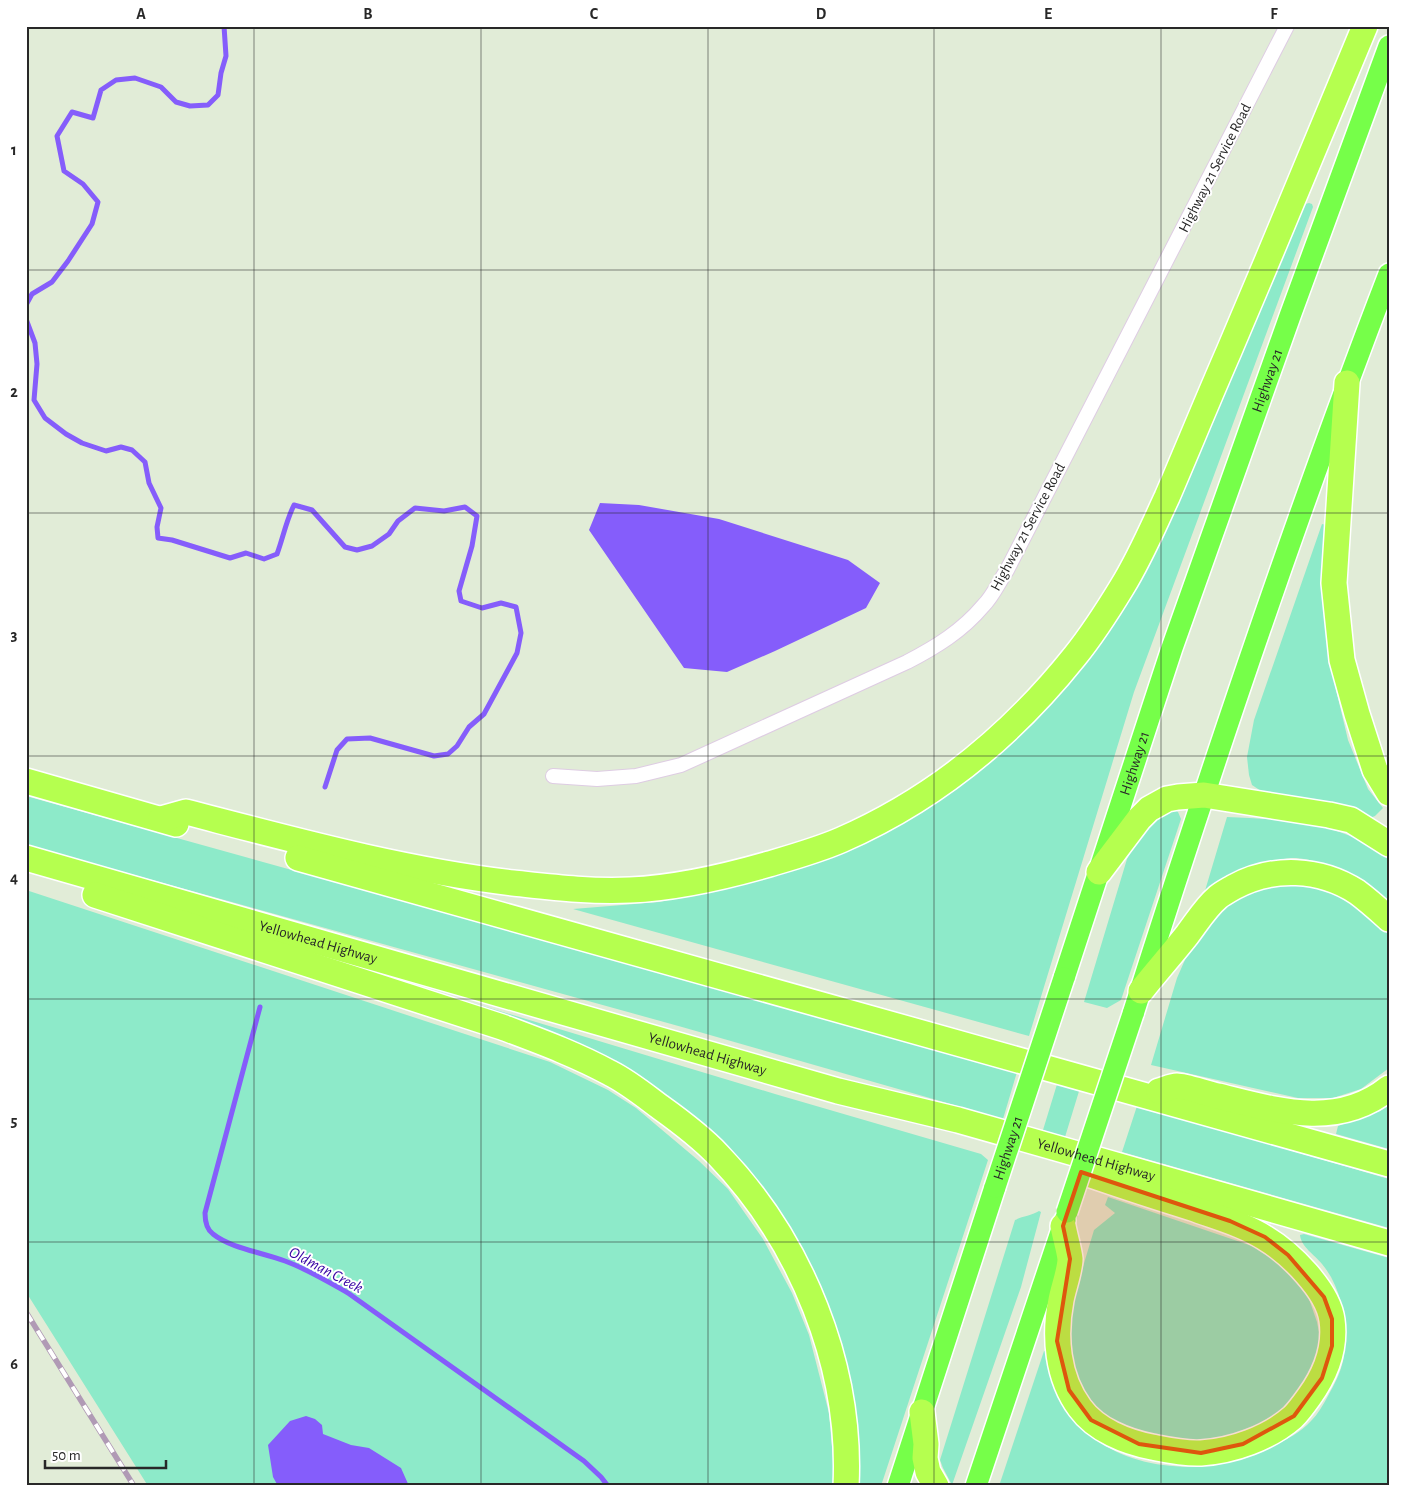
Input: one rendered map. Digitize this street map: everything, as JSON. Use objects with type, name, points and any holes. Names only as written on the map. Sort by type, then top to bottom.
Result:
[{"type":"highway","points":[[160,819],[186,812],[369,858],[489,880],[544,886],[629,890],[676,885],[720,877],[805,854],[837,842],[923,797],[982,754],[1012,726],[1078,654],[1124,584],[1152,531],[1180,467],[1365,26]]},
{"type":"highway","points":[[1347,383],[1334,583],[1342,660],[1375,770],[1389,792]]},
{"type":"highway","points":[[26,781],[1389,1164]]},
{"type":"highway","points":[[1099,872],[1139,819],[1149,809],[1167,799],[1204,795],[1351,820],[1389,844]]},
{"type":"highway","name":"Yellowhead Highway","points":[[26,858],[838,1091],[958,1120],[1389,1243]]},
{"type":"highway","points":[[26,872],[502,1027],[558,1048],[611,1073],[677,1119],[718,1155],[742,1183],[779,1234],[793,1258],[825,1333],[839,1393],[845,1438],[846,1486]]},
{"type":"highway","points":[[1137,1002],[1188,933],[1219,896],[1258,876],[1286,872],[1331,879],[1357,892],[1389,919]]},
{"type":"highway","points":[[1147,1095],[1176,1086],[1282,1112],[1313,1114],[1352,1109],[1370,1101],[1389,1088]]},
{"type":"highway","points":[[838,1091],[1230,1221],[1265,1237],[1288,1255],[1309,1276],[1324,1297],[1332,1319],[1332,1346],[1322,1378],[1294,1416],[1263,1437],[1243,1444],[1201,1453],[1180,1451],[1139,1444],[1121,1438],[1109,1431],[1092,1420],[1080,1408],[1062,1370],[1057,1341],[1059,1312],[1070,1259],[1065,1219]]},
{"type":"highway","points":[[922,1412],[926,1444],[925,1458],[928,1472],[936,1486]]},
{"type":"main road","name":"Highway 21","points":[[898,1486],[1176,639],[1290,316],[1389,46]]},
{"type":"main road","points":[[976,1486],[1283,560],[1347,383],[1389,274]]},
{"type":"street","name":"Highway 21 Service Road","points":[[553,776],[597,779],[636,776],[681,765],[907,662],[940,644],[966,624],[985,605],[1007,570],[1287,26]]},
{"type":"highlighted area","points":[[1081,1172],[1230,1221],[1265,1237],[1288,1255],[1324,1297],[1332,1319],[1332,1346],[1322,1378],[1294,1416],[1243,1444],[1201,1453],[1139,1444],[1091,1420],[1069,1390],[1057,1341],[1070,1259],[1063,1226]]},
{"type":"green space","points":[[1309,203],[1313,207],[1134,692],[1029,1036],[573,909],[659,902],[729,887],[952,790],[984,767],[1018,737],[1061,692],[1110,630],[1141,578],[1196,462],[1305,204]]},
{"type":"green space","points":[[1322,524],[1326,525],[1324,565],[1326,637],[1329,660],[1348,740],[1368,789],[1383,808],[1370,818],[1264,793],[1252,785],[1249,775],[1247,757],[1254,720]]},
{"type":"green space","points":[[26,796],[1017,1072],[1003,1119],[682,1027],[26,845]]},
{"type":"green space","points":[[1175,809],[1181,819],[1121,1000],[1107,1008],[1084,1002],[1127,859],[1138,837],[1162,810]]},
{"type":"green space","points":[[1227,817],[1291,821],[1332,830],[1352,837],[1371,847],[1389,860],[1389,902],[1358,879],[1334,867],[1296,858],[1268,862],[1233,873],[1218,881],[1204,894]]},
{"type":"green space","points":[[1312,883],[1363,910],[1381,925],[1389,935],[1389,1068],[1361,1089],[1333,1098],[1298,1098],[1151,1065],[1177,978],[1195,937],[1208,919],[1240,893],[1260,885]]},
{"type":"green space","points":[[26,890],[550,1062],[608,1090],[636,1108],[699,1161],[728,1189],[763,1239],[792,1293],[809,1335],[829,1413],[834,1470],[833,1486],[148,1486],[26,1292]]},
{"type":"green space","points":[[433,991],[981,1154],[988,1160],[881,1486],[858,1486],[847,1377],[708,1132],[429,995]]},
{"type":"green space","points":[[1058,1081],[1080,1088],[1065,1137],[1043,1130]]},
{"type":"green space","points":[[1389,1105],[1389,1149],[1336,1134],[1338,1126],[1380,1111]]},
{"type":"green space","points":[[1137,1106],[1389,1179],[1389,1228],[1122,1152]]},
{"type":"green space","points":[[1108,1197],[1258,1248],[1281,1262],[1307,1293],[1317,1322],[1323,1353],[1294,1406],[1243,1435],[1189,1446],[1124,1427],[1104,1414],[1087,1397],[1076,1378],[1071,1360],[1069,1317],[1094,1230],[1115,1213],[1105,1205]]},
{"type":"green space","points":[[1039,1211],[1041,1212],[1021,1287],[952,1485],[940,1460],[1015,1220]]},
{"type":"green space","points":[[1304,1234],[1389,1258],[1389,1486],[999,1486],[1044,1351],[1048,1352],[1052,1380],[1056,1391],[1091,1434],[1111,1449],[1146,1462],[1183,1467],[1221,1464],[1260,1452],[1303,1429],[1318,1412],[1337,1379],[1343,1361],[1345,1336],[1340,1298],[1329,1274],[1303,1243],[1300,1235]]},
{"type":"shaded area","points":[[600,503],[639,505],[719,519],[848,560],[880,583],[866,608],[727,672],[684,668],[589,530]]},
{"type":"shaded area","points":[[306,1416],[315,1419],[322,1425],[323,1434],[351,1445],[369,1448],[401,1468],[409,1486],[278,1486],[273,1477],[268,1445],[290,1421]]},
{"type":"waterway","name":"Oldman Creek","points":[[26,305],[32,294],[52,282],[68,261],[92,224],[98,202],[83,184],[64,171],[57,136],[72,112],[93,118],[101,90],[116,80],[135,78],[161,87],[176,102],[190,106],[208,105],[218,95],[226,56],[224,26]]},
{"type":"waterway","name":"Oldman Creek","points":[[26,319],[35,343],[37,364],[34,400],[45,418],[66,434],[82,443],[106,451],[121,447],[132,450],[145,462],[149,483],[161,508],[157,527],[158,538],[172,540],[230,558],[246,553],[264,559],[277,554],[294,505],[312,510],[345,547],[357,550],[372,546],[389,534],[398,521],[415,508],[444,511],[465,507],[477,516],[472,546],[459,591],[461,601],[482,608],[501,603],[516,607],[521,633],[517,653],[484,714],[469,727],[457,746],[448,754],[434,756],[370,738],[347,739],[337,750],[325,787]]},
{"type":"waterway","name":"Oldman Creek","points":[[260,1007],[205,1213],[209,1230],[228,1243],[293,1264],[348,1293],[584,1461],[608,1486]]},
{"type":"railway","points":[[26,1312],[134,1486]]}]
